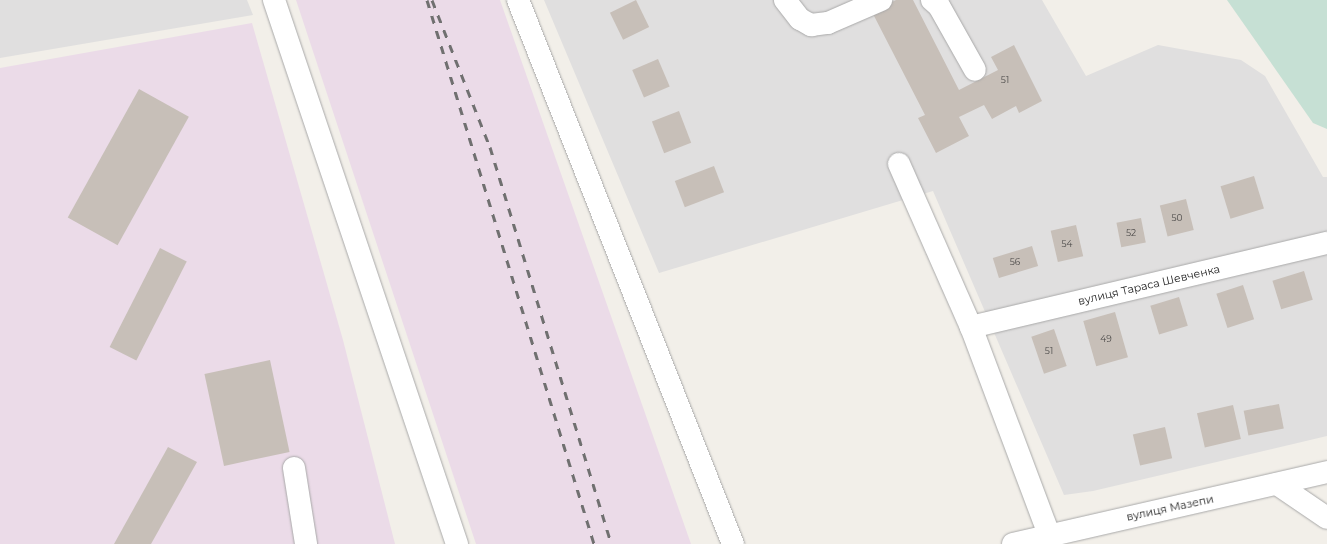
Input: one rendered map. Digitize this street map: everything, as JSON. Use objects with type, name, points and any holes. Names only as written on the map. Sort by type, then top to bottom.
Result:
[{"type":"street","points":[[274,0],[457,544]]},
{"type":"street","points":[[518,0],[733,544]]},
{"type":"street","points":[[785,0],[800,19],[811,26],[828,23],[881,0]]},
{"type":"street","points":[[932,0],[939,6],[975,70]]},
{"type":"street","points":[[899,164],[971,327],[1049,535]]},
{"type":"street","name":"вулиця Тараса Шевченка","points":[[971,327],[1327,243]]},
{"type":"street","points":[[294,468],[306,544]]},
{"type":"street","name":"вулиця Мазепи","points":[[1013,544],[1327,472]]},
{"type":"street","points":[[1277,484],[1327,518]]},
{"type":"shaded area","points":[[0,0],[247,0],[253,15],[0,58]]},
{"type":"shaded area","points":[[296,0],[500,0],[691,544],[476,544]]},
{"type":"shaded area","points":[[544,0],[1042,0],[1086,76],[1158,45],[1241,60],[1265,76],[1323,177],[1327,177],[1327,436],[1093,491],[1064,495],[933,191],[659,273]]},
{"type":"shaded area","points":[[252,23],[343,340],[395,544],[0,544],[0,68]]},
{"type":"green space","points":[[1227,0],[1327,0],[1327,129],[1313,123]]},
{"type":"building","points":[[636,0],[649,27],[623,40],[610,13]]},
{"type":"building","points":[[896,0],[913,0],[959,90],[998,70],[991,57],[1014,45],[1042,101],[1019,113],[1016,106],[992,119],[984,105],[959,117],[969,136],[936,153],[918,118],[925,115],[872,12]]},
{"type":"building","points":[[658,59],[670,87],[644,98],[632,70]]},
{"type":"building","points":[[139,89],[189,117],[118,245],[68,218]]},
{"type":"building","points":[[679,111],[691,143],[664,153],[652,121]]},
{"type":"building","points":[[714,166],[724,192],[685,207],[675,181]]},
{"type":"building","points":[[1254,176],[1264,209],[1230,219],[1221,186]]},
{"type":"building","points":[[1186,199],[1194,230],[1168,237],[1160,206]]},
{"type":"building","points":[[1141,218],[1146,243],[1121,247],[1116,223]]},
{"type":"building","points":[[1076,225],[1083,256],[1058,262],[1051,231]]},
{"type":"building","points":[[1032,246],[1038,266],[999,278],[993,258]]},
{"type":"building","points":[[160,248],[187,262],[136,361],[110,347]]},
{"type":"building","points":[[1304,271],[1313,300],[1281,309],[1272,281]]},
{"type":"building","points":[[1243,285],[1254,319],[1227,328],[1216,294]]},
{"type":"building","points":[[1179,297],[1188,326],[1159,334],[1150,306]]},
{"type":"building","points":[[1115,312],[1128,357],[1096,366],[1083,321]]},
{"type":"building","points":[[1054,329],[1067,366],[1044,374],[1031,337]]},
{"type":"building","points":[[270,360],[290,452],[224,466],[204,374]]},
{"type":"building","points":[[1279,404],[1284,429],[1248,435],[1244,411]]},
{"type":"building","points":[[1233,405],[1241,439],[1205,447],[1197,413]]},
{"type":"building","points":[[1165,427],[1172,458],[1140,466],[1133,434]]},
{"type":"building","points":[[168,447],[197,462],[151,544],[114,544]]},
{"type":"railway","points":[[427,0],[594,544]]},
{"type":"railway","points":[[432,0],[490,147],[611,544]]}]
